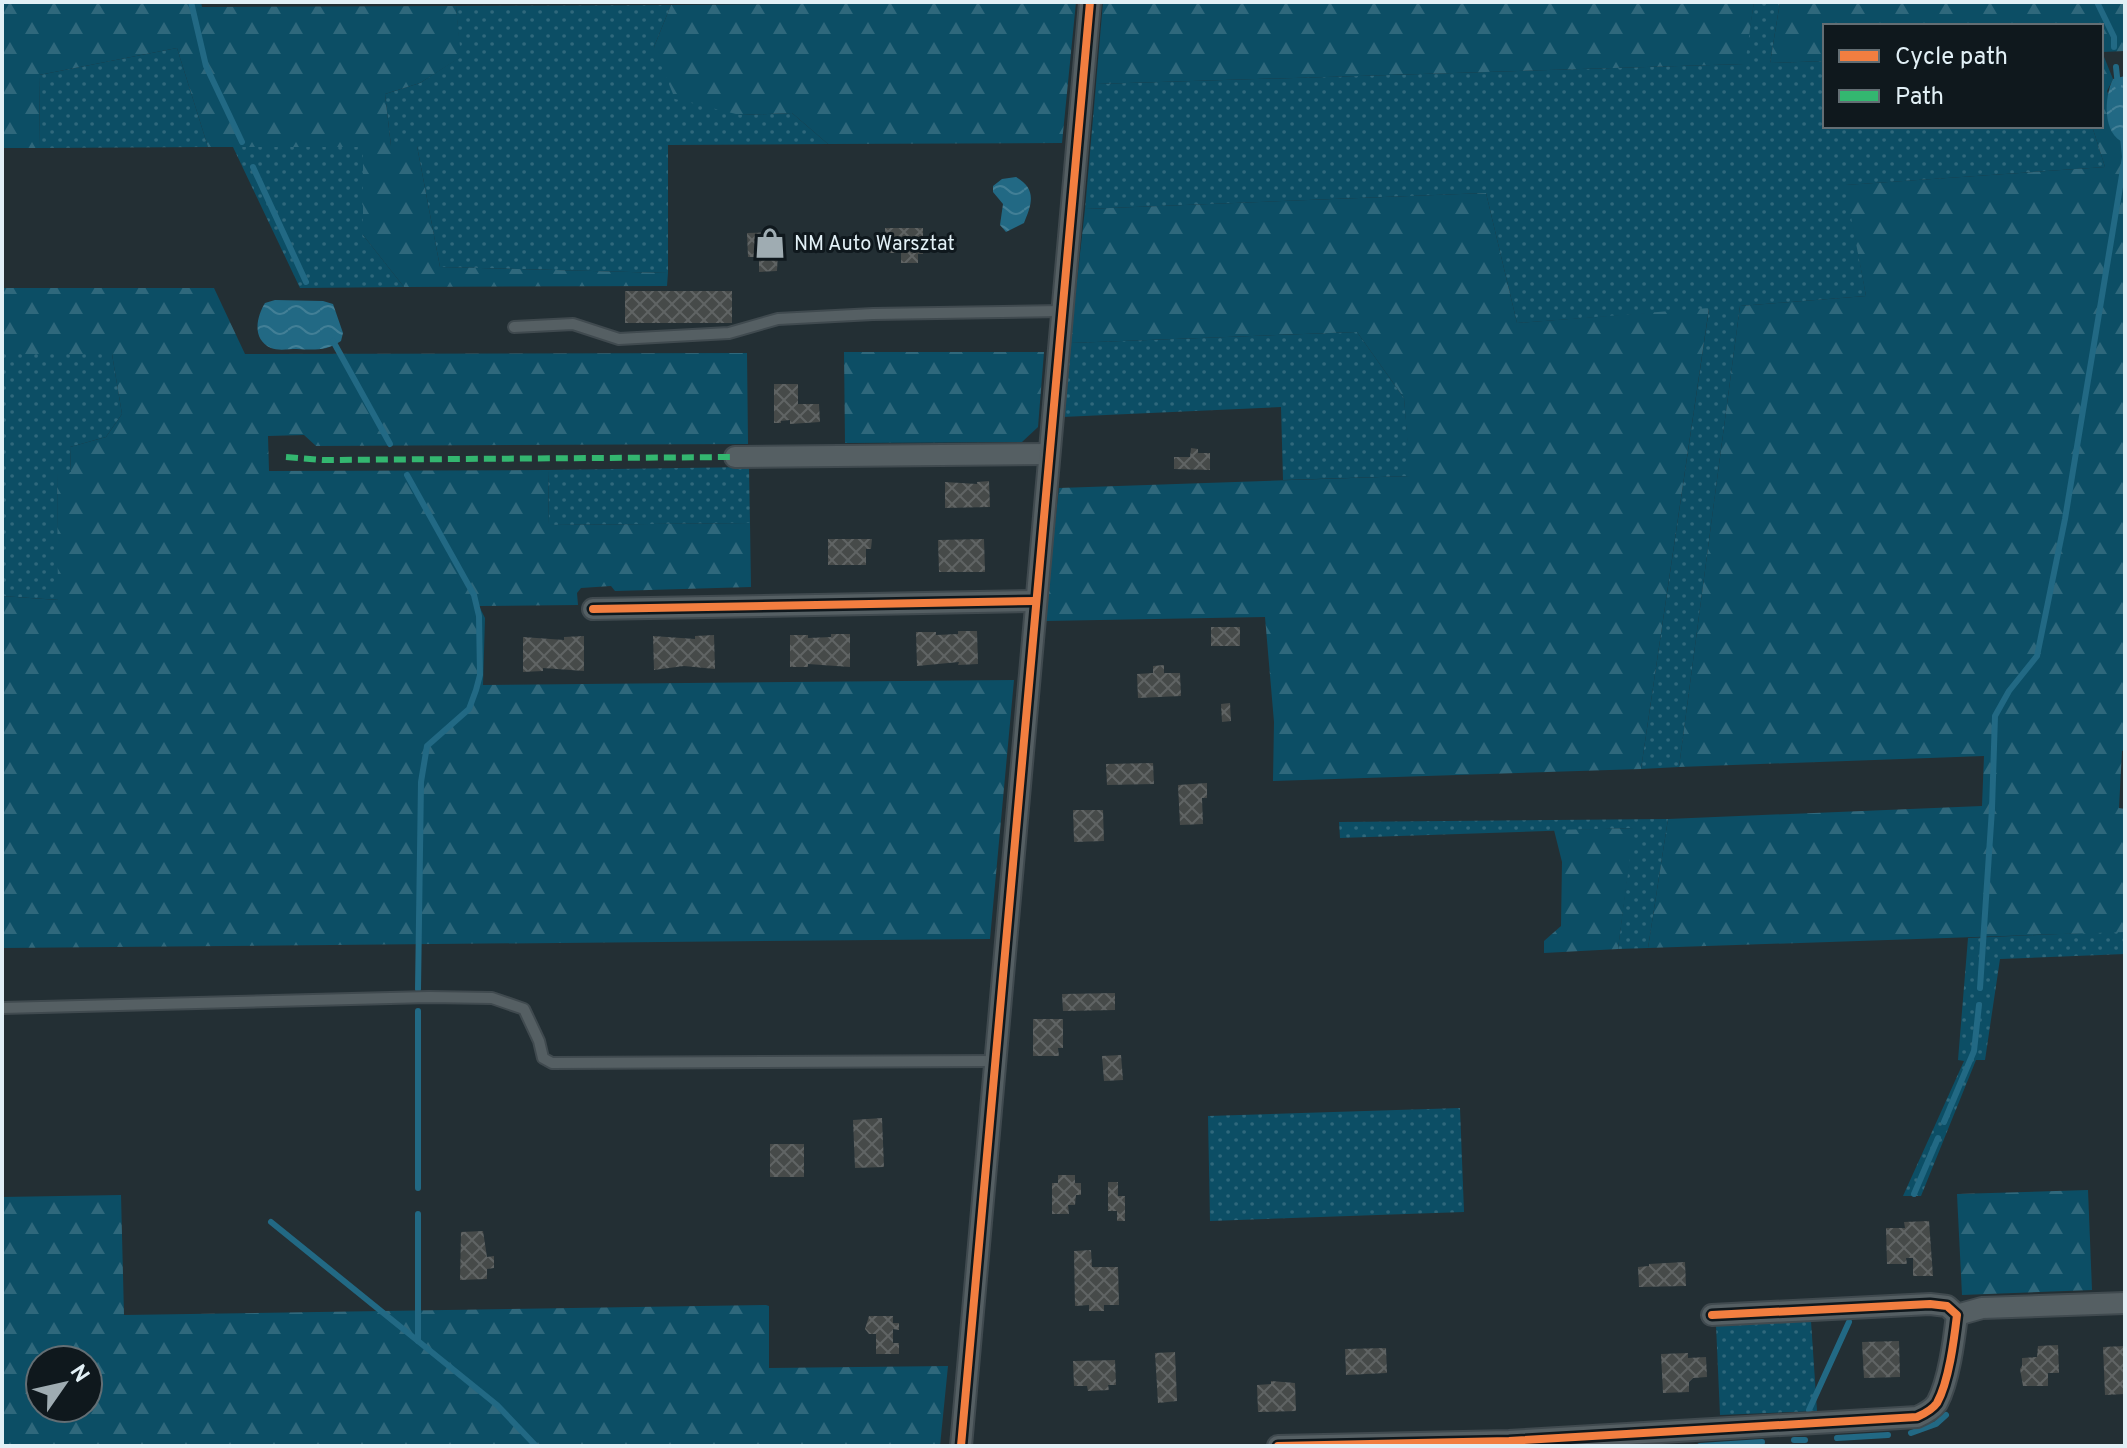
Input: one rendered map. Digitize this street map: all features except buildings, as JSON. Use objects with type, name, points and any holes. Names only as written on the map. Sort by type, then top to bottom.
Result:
[{"type":"street","points":[[961,1446],[1090,2]]},
{"type":"street","points":[[735,457],[1049,454]]},
{"type":"street","points":[[593,609],[1035,601]]},
{"type":"street","points":[[1957,1315],[1982,1308],[2125,1303]]},
{"type":"street","points":[[1712,1315],[1930,1304],[1947,1306],[1957,1315]]},
{"type":"street","points":[[1278,1446],[1509,1441],[1917,1417],[1937,1403],[1945,1380],[1957,1315]]},
{"type":"street","points":[[1820,1424],[1822,1446]]},
{"type":"lane","points":[[514,327],[573,324],[619,339],[729,333],[778,319],[1062,311]]},
{"type":"lane","points":[[2,1008],[328,998],[492,998],[524,1009],[539,1041],[543,1058],[552,1063],[996,1061]]},
{"type":"green space","points":[[2,2],[201,2],[202,7],[456,6],[461,57],[420,83],[385,94],[391,146],[417,146],[440,267],[668,273],[667,286],[404,287],[363,235],[363,147],[208,147],[177,48],[39,75],[40,148],[2,148]]},
{"type":"green space","points":[[1076,2],[1062,143],[828,144],[792,113],[740,115],[675,99],[654,47],[671,5]]},
{"type":"green space","points":[[1103,2],[1754,2],[1745,64],[1096,84]]},
{"type":"green space","points":[[1754,2],[1780,2],[1770,63],[1823,61],[1823,128],[2093,128],[2105,167],[1846,185],[1866,296],[1740,306],[1679,767],[1641,769],[1709,309],[1517,323],[1486,193],[1085,209],[1096,84],[1744,64]]},
{"type":"green space","points":[[1780,2],[2125,2],[2125,51],[2103,52],[2103,24],[1823,24],[1823,61],[1770,63]]},
{"type":"green space","points":[[671,5],[654,47],[740,115],[792,113],[828,144],[668,145],[668,273],[440,267],[417,146],[391,146],[385,94],[420,83],[460,57],[456,6]]},
{"type":"green space","points":[[177,48],[208,147],[40,148],[39,75]]},
{"type":"green space","points":[[2103,54],[2113,79],[2107,91],[2125,141],[2125,750],[2122,751],[2119,808],[2125,809],[2125,932],[1648,948],[1668,819],[1982,806],[1984,756],[1679,767],[1740,306],[1866,296],[1845,185],[2105,167],[2093,128],[2103,128]]},
{"type":"green space","points":[[363,146],[363,235],[404,287],[300,288],[233,147]]},
{"type":"green space","points":[[1486,193],[1517,323],[1709,308],[1641,769],[1273,781],[1274,722],[1265,617],[1044,621],[1059,488],[1410,476],[1404,398],[1357,332],[1070,343],[1085,209]]},
{"type":"green space","points":[[2,288],[214,288],[245,354],[747,353],[748,444],[316,446],[304,435],[268,436],[269,471],[548,470],[549,525],[750,523],[751,587],[615,591],[611,586],[581,588],[577,593],[578,605],[479,606],[485,618],[483,685],[1014,680],[990,939],[2,948],[2,596],[58,600],[57,472],[71,472],[70,447],[106,437],[122,414],[112,354],[2,354]]},
{"type":"green space","points":[[1357,332],[1404,398],[1411,476],[1283,480],[1281,407],[1062,417],[1070,343]]},
{"type":"green space","points":[[844,352],[1044,352],[1038,427],[1022,442],[845,443]]},
{"type":"green space","points":[[2,354],[112,354],[122,414],[106,437],[70,447],[71,473],[57,473],[59,600],[2,596]]},
{"type":"green space","points":[[749,467],[750,523],[549,525],[548,470]]},
{"type":"green space","points":[[1668,819],[1648,948],[1618,949],[1633,828],[1340,838],[1339,822]]},
{"type":"green space","points":[[1634,828],[1618,949],[1544,953],[1544,941],[1561,926],[1562,862],[1554,830]]},
{"type":"green space","points":[[2125,931],[2125,954],[2000,959],[1985,1060],[1976,1060],[1921,1196],[1903,1196],[1964,1061],[1958,1060],[1968,938]]},
{"type":"green space","points":[[1460,1108],[1464,1212],[1210,1221],[1208,1116]]},
{"type":"green space","points":[[2088,1190],[2092,1290],[1962,1295],[1957,1194]]},
{"type":"green space","points":[[121,1195],[124,1315],[766,1305],[769,1306],[769,1368],[948,1366],[940,1446],[2,1446],[2,1197]]},
{"type":"green space","points":[[1811,1321],[1817,1411],[1720,1415],[1716,1325]]},
{"type":"water","points":[[2125,76],[2125,143],[2112,132],[2107,105],[2113,79]]},
{"type":"water","points":[[1016,177],[1030,192],[1031,203],[1024,223],[1006,232],[1000,225],[1003,204],[993,192],[993,186],[1002,179]]},
{"type":"water","points":[[275,300],[333,304],[343,333],[341,341],[320,349],[271,348],[260,339],[258,327],[265,303]]},
{"type":"waterway","points":[[191,2],[206,66],[242,142]]},
{"type":"waterway","points":[[2097,2],[2114,37],[2114,47]]},
{"type":"waterway","points":[[2116,67],[2118,86]]},
{"type":"waterway","points":[[1980,988],[1995,716],[2009,691],[2037,656],[2065,519],[2125,157],[2123,137]]},
{"type":"waterway","points":[[253,167],[306,282]]},
{"type":"waterway","points":[[333,341],[390,444]]},
{"type":"waterway","points":[[407,475],[474,595],[479,616],[480,675],[476,690],[469,709],[427,746],[421,782],[418,989]]},
{"type":"waterway","points":[[1944,1122],[1974,1051],[1979,1005]]},
{"type":"waterway","points":[[418,1011],[418,1188]]},
{"type":"waterway","points":[[1914,1194],[1938,1138]]},
{"type":"waterway","points":[[418,1214],[418,1341]]},
{"type":"waterway","points":[[271,1222],[497,1405],[536,1446]]},
{"type":"waterway","points":[[1809,1410],[1849,1322]]},
{"type":"waterway","points":[[1911,1433],[1936,1424],[1946,1415]]},
{"type":"waterway","points":[[1837,1438],[1888,1435]]},
{"type":"waterway","points":[[1794,1440],[1805,1440]]},
{"type":"waterway","points":[[1700,1446],[1762,1442]]},
{"type":"marked path","points":[[286,457],[323,460],[735,457]]},
{"type":"cycle path","points":[[961,1446],[1090,2]]},
{"type":"cycle path","points":[[593,609],[1035,601]]},
{"type":"cycle path","points":[[1278,1446],[1509,1441],[1917,1417],[1933,1408],[1941,1394],[1957,1315],[1947,1306],[1930,1304],[1712,1315]]},
{"type":"place","name":"NM Auto Warsztat","points":[[770,243]]}]
